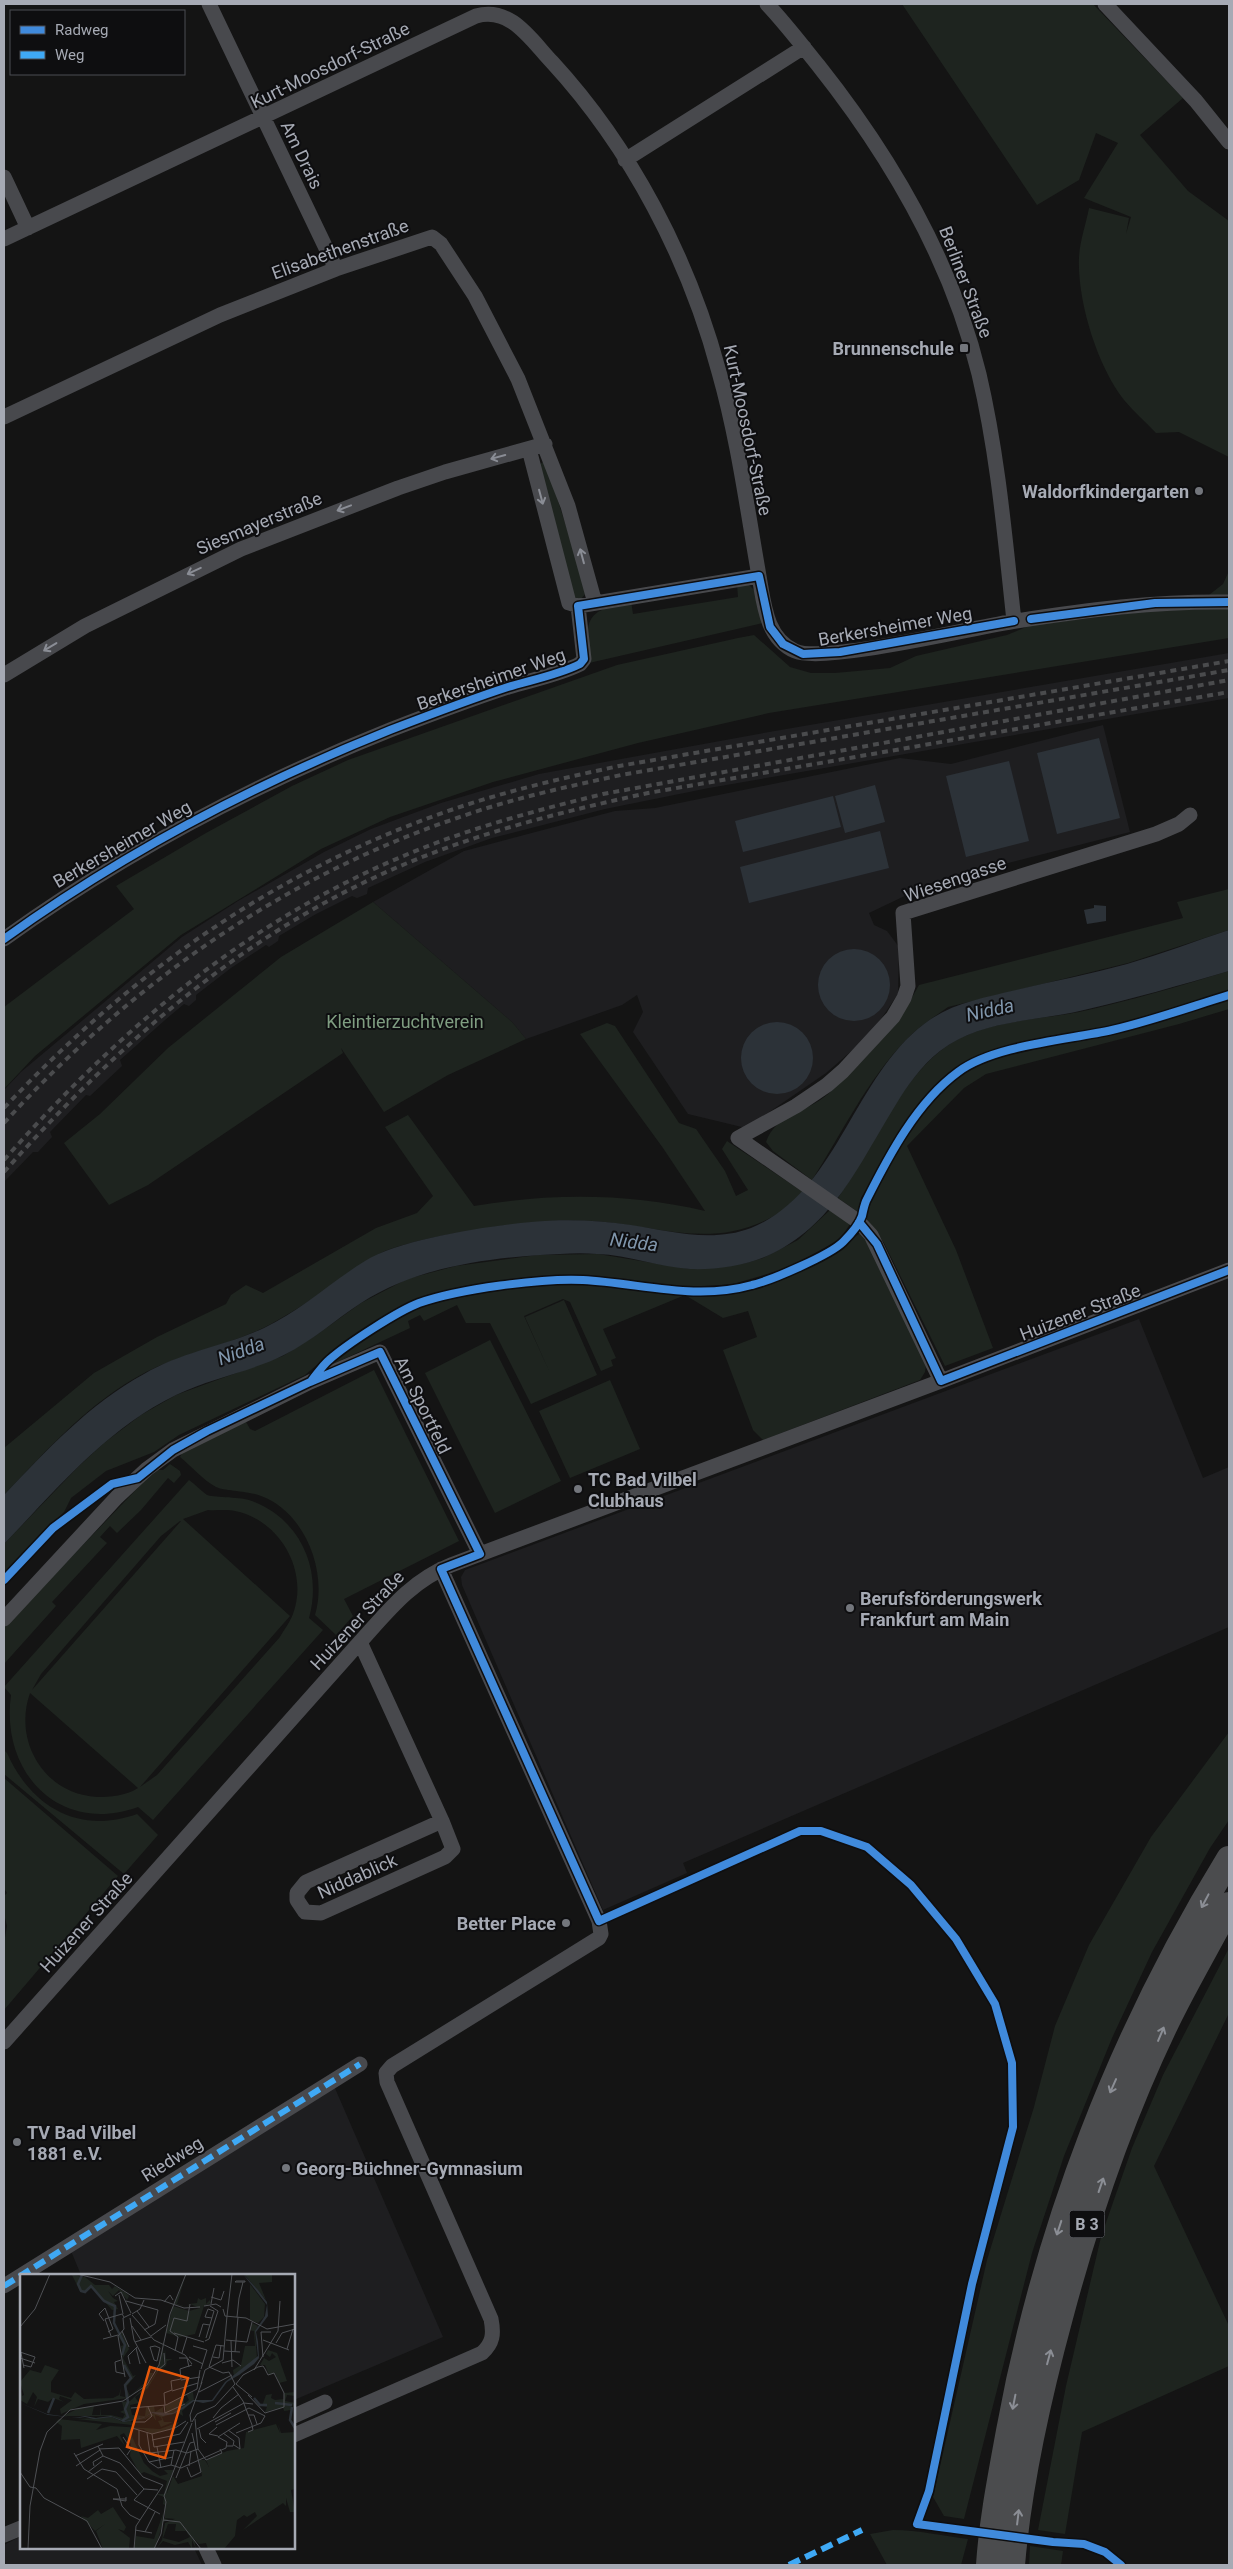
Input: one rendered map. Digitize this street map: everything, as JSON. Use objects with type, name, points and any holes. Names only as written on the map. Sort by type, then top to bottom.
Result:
[{"type":"highway","name":"B 3","points":[[989,2565],[999,2482],[1019,2376],[1036,2306],[1080,2165],[1146,2010],[1229,1859]]},
{"type":"highway","name":"B 3","points":[[1012,2565],[1022,2485],[1042,2384],[1077,2254],[1116,2139],[1167,2022],[1229,1905]]},
{"type":"highway","points":[[973,2565],[999,2482]]},
{"type":"street","name":"Am Drais","points":[[209,4],[336,269]]},
{"type":"street","name":"Berliner Straße","points":[[767,4],[804,47],[850,106],[900,182],[931,239],[953,290],[978,372],[994,447],[1014,621]]},
{"type":"street","points":[[1105,4],[1196,101],[1229,142]]},
{"type":"street","name":"Kurt-Moosdorf-Straße","points":[[4,239],[264,118],[476,16],[498,15],[512,20],[583,98],[625,160],[671,242],[709,339],[730,416],[759,576]]},
{"type":"street","points":[[625,160],[804,47]]},
{"type":"street","points":[[4,177],[28,228]]},
{"type":"street","name":"Elisabethenstraße","points":[[4,418],[220,315],[336,269],[428,237],[438,241],[465,280],[493,329],[545,444],[568,506],[595,603]]},
{"type":"street","name":"Siesmayerstraße","points":[[4,675],[93,622],[241,549],[308,521],[406,485],[545,444]]},
{"type":"street","points":[[529,449],[569,603],[578,606],[759,576]]},
{"type":"street","name":"Berkersheimer Weg","points":[[759,576],[770,627],[783,644],[803,654],[840,652],[1014,621],[1155,603],[1228,602]]},
{"type":"street","name":"Berkersheimer Weg","points":[[4,939],[128,859],[202,818],[275,781],[400,726],[475,698],[572,668],[584,659],[578,606]]},
{"type":"street","name":"Wiesengasse","points":[[941,1381],[872,1235],[850,1216],[738,1138],[796,1106],[827,1085],[843,1071],[892,1017],[904,998],[908,986],[903,913],[1156,834],[1179,824],[1190,815]]},
{"type":"street","name":"Huizener Straße","points":[[4,2042],[408,1590],[441,1569],[941,1381],[1229,1270]]},
{"type":"street","name":"Am Sportfeld","points":[[4,1619],[117,1497],[148,1469],[174,1450],[302,1386],[380,1352],[480,1554]]},
{"type":"street","points":[[295,2435],[482,2354],[489,2346],[494,2337],[491,2319],[387,2082],[386,2073],[392,2066],[599,1938],[602,1934],[598,1921],[441,1569]]},
{"type":"street","name":"Niddablick","points":[[360,1642],[442,1820],[452,1845],[450,1854],[321,1913],[305,1912],[301,1908],[297,1894],[306,1882],[442,1820]]},
{"type":"street","name":"Riedweg","points":[[23,2274],[360,2064]]},
{"type":"street","name":"Riedweg","points":[[4,2286],[20,2276]]},
{"type":"street","points":[[295,2416],[325,2402]]},
{"type":"street","points":[[4,2536],[20,2528]]},
{"type":"street","points":[[206,2549],[214,2565]]},
{"type":"shaded area","points":[[1229,653],[1229,698],[709,788],[605,809],[492,838],[425,862],[368,888],[367,894],[357,898],[352,896],[316,914],[279,936],[278,941],[269,947],[266,945],[231,968],[196,995],[196,1000],[189,1006],[184,1004],[120,1060],[122,1066],[90,1096],[86,1095],[50,1132],[52,1137],[38,1152],[33,1152],[4,1182],[4,1090],[21,1072],[182,937],[238,901],[324,852],[371,829],[441,803],[539,774],[769,732]]},
{"type":"shaded area","points":[[1103,725],[1130,832],[934,882],[869,913],[874,925],[887,931],[899,947],[898,994],[870,1035],[826,1073],[746,1128],[688,1114],[633,1032],[643,1012],[637,995],[622,1005],[526,1039],[512,1022],[373,902],[464,851],[615,811],[655,808],[900,758],[951,764]]},
{"type":"shaded area","name":"Berufsförderungswerk Frankfurt am Main","points":[[1139,1319],[1203,1478],[1229,1467],[1229,1627],[683,1863],[687,1873],[603,1910],[462,1585],[461,1577],[465,1570]]},
{"type":"shaded area","name":"Georg-Büchner-Gymnasium","points":[[334,2086],[443,2337],[295,2400],[295,2274],[81,2274],[71,2251]]},
{"type":"shaded area","points":[[20,2537],[20,2549],[194,2549],[202,2565],[4,2565],[4,2545]]},
{"type":"green space","points":[[902,4],[1093,4],[1183,98],[1140,135],[1188,191],[1229,221],[1229,457],[1179,432],[1156,433],[1124,400],[1114,386],[1097,351],[1085,312],[1079,274],[1079,257],[1089,208],[1129,218],[1126,234],[1131,217],[1084,198],[1118,143],[1096,133],[1079,180],[1037,205]]},
{"type":"green space","points":[[543,462],[546,463],[587,592],[581,599],[576,599],[572,594],[539,465]]},
{"type":"green space","points":[[1229,571],[1229,638],[769,713],[638,743],[493,782],[390,817],[321,849],[181,935],[35,1056],[4,1089],[4,1007],[134,909],[116,886],[206,833],[292,786],[348,760],[617,665],[738,638],[754,635],[790,667],[811,673],[835,673],[890,668],[916,656],[1007,635],[1031,625],[1195,606],[1223,584]]},
{"type":"green space","points":[[747,583],[755,591],[763,623],[589,663],[589,626],[591,619],[596,613],[631,601],[633,614],[738,597],[737,584]]},
{"type":"green space","points":[[1229,889],[1229,930],[1128,963],[948,1007],[926,1022],[906,1040],[879,1072],[812,1180],[773,1151],[766,1142],[771,1132],[784,1119],[820,1100],[853,1070],[890,1029],[919,985],[1183,918],[1177,902]]},
{"type":"green space","name":"Kleintierzuchtverein","points":[[373,902],[512,1022],[526,1039],[448,1075],[384,1112],[341,1048],[343,1053],[148,1185],[109,1205],[64,1143],[100,1114],[168,1048],[281,957]]},
{"type":"green space","points":[[1229,971],[1229,990],[1140,1019],[975,1058],[938,1085],[921,1105],[861,1198],[858,1212],[838,1198],[884,1121],[910,1083],[924,1066],[954,1041],[1006,1023],[1098,1008]]},
{"type":"green space","points":[[1229,998],[1229,1009],[1179,1024],[986,1074],[964,1088],[907,1146],[956,1250],[993,1348],[945,1366],[884,1243],[864,1215],[882,1174],[907,1132],[922,1112],[954,1078],[984,1060],[1011,1052],[1070,1043],[1120,1031]]},
{"type":"green space","points":[[607,1023],[615,1026],[679,1123],[696,1129],[725,1171],[736,1196],[748,1190],[722,1149],[727,1141],[803,1192],[796,1200],[787,1208],[768,1219],[746,1228],[724,1233],[682,1233],[593,1221],[551,1221],[457,1233],[385,1251],[271,1324],[241,1338],[161,1365],[126,1384],[106,1397],[70,1428],[4,1495],[4,1448],[94,1373],[157,1337],[226,1304],[231,1295],[246,1285],[263,1293],[376,1228],[417,1213],[433,1196],[385,1127],[408,1115],[474,1206],[532,1199],[590,1197],[648,1201],[705,1211],[663,1148],[580,1034]]},
{"type":"green space","points":[[830,1210],[850,1224],[840,1239],[791,1267],[733,1284],[678,1288],[594,1279],[544,1277],[489,1284],[426,1298],[391,1313],[344,1342],[305,1375],[179,1435],[154,1452],[106,1471],[71,1498],[64,1512],[4,1574],[4,1544],[78,1467],[104,1443],[141,1415],[176,1395],[283,1356],[361,1303],[407,1279],[456,1266],[537,1255],[598,1254],[690,1269],[746,1263],[763,1258],[798,1240]]},
{"type":"green space","points":[[862,1232],[926,1365],[925,1372],[920,1380],[763,1440],[753,1430],[723,1350],[757,1337],[748,1311],[723,1318],[685,1295],[603,1329],[616,1358],[611,1360],[613,1366],[601,1371],[570,1302],[563,1299],[524,1316],[550,1373],[525,1317],[564,1300],[597,1375],[531,1404],[490,1323],[466,1323],[457,1305],[424,1321],[420,1315],[408,1321],[410,1328],[329,1366],[333,1359],[382,1327],[408,1312],[435,1302],[499,1289],[547,1284],[586,1285],[655,1292],[724,1292],[762,1284],[793,1273],[808,1266]]},
{"type":"green space","points":[[490,1340],[561,1481],[495,1513],[425,1373]]},
{"type":"green space","points":[[374,1370],[459,1541],[344,1599],[353,1616],[336,1635],[315,1615],[318,1581],[315,1563],[301,1529],[290,1515],[276,1504],[261,1496],[216,1487],[180,1457],[183,1451],[245,1420],[250,1429],[255,1431]]},
{"type":"green space","points":[[610,1380],[640,1449],[570,1478],[539,1411]]},
{"type":"green space","points":[[170,1464],[180,1471],[181,1475],[174,1483],[168,1478],[141,1510],[117,1533],[110,1526],[100,1537],[107,1543],[52,1602],[56,1606],[4,1664],[4,1627],[155,1470],[163,1470]]},
{"type":"green space","points":[[189,1480],[207,1495],[249,1500],[267,1508],[294,1532],[303,1547],[313,1581],[309,1618],[323,1630],[153,1820],[138,1807],[110,1814],[85,1813],[62,1805],[42,1792],[26,1773],[16,1750],[10,1724],[11,1695],[4,1687]],"holes":[[[208,1510],[228,1510],[251,1516],[265,1525],[277,1536],[287,1550],[294,1565],[297,1581],[297,1598],[292,1617],[280,1637],[157,1775],[140,1787],[290,1616],[183,1519]],[[181,1521],[32,1690],[41,1674],[161,1536]],[[30,1693],[138,1788],[123,1794],[97,1797],[78,1794],[62,1786],[48,1775],[37,1762],[30,1746],[26,1729],[26,1711]]]},
{"type":"green space","points":[[1229,1732],[1229,1820],[1210,1848],[1152,1952],[1112,2038],[1064,2156],[1032,2253],[964,2519],[944,2516],[933,2497],[987,2260],[1034,2107],[1055,2026],[1089,1945],[1151,1837]]},
{"type":"green space","points":[[4,1750],[29,1788],[43,1802],[59,1812],[77,1818],[96,1821],[116,1820],[137,1814],[158,1835],[124,1874],[4,1774]]},
{"type":"green space","points":[[4,1778],[118,1876],[4,2010],[4,1943],[7,1926],[4,1914],[4,1896],[7,1893],[4,1888]]},
{"type":"green space","points":[[1229,1948],[1229,2013],[1154,2166],[1229,2326],[1229,2366],[1082,2432],[1065,2534],[1038,2530],[1066,2386],[1101,2237],[1132,2148],[1163,2075]]},
{"type":"green space","points":[[893,2530],[968,2539],[961,2565],[887,2565],[870,2534]]},
{"type":"green space","points":[[1030,2546],[1063,2551],[1061,2565],[1029,2565]]},
{"type":"water","points":[[1099,738],[1120,818],[1057,834],[1037,753]]},
{"type":"water","points":[[1009,761],[1029,841],[966,857],[946,776]]},
{"type":"water","points":[[875,785],[885,822],[845,833],[835,796]]},
{"type":"water","points":[[833,796],[841,827],[743,852],[735,821]]},
{"type":"water","points":[[880,831],[889,868],[749,903],[740,867]]},
{"type":"water","points":[[1094,905],[1106,906],[1106,921],[1087,924],[1084,910],[1094,908]]},
{"type":"water","name":"Nidda","points":[[1229,930],[1229,971],[1084,1010],[991,1027],[956,1041],[940,1051],[927,1063],[910,1084],[856,1171],[827,1211],[790,1244],[767,1256],[739,1265],[690,1269],[621,1256],[590,1253],[540,1255],[471,1263],[425,1274],[402,1282],[381,1291],[361,1303],[314,1337],[284,1355],[258,1366],[189,1389],[151,1409],[127,1425],[84,1462],[4,1544],[4,1495],[36,1461],[105,1399],[158,1366],[264,1328],[303,1305],[352,1269],[380,1253],[445,1235],[513,1224],[556,1220],[606,1222],[676,1233],[706,1235],[721,1235],[751,1228],[780,1211],[804,1189],[825,1163],[879,1074],[899,1047],[934,1017],[968,1002],[1127,964]]},
{"type":"water","points":[[861,949],[880,959],[888,971],[890,985],[888,999],[880,1011],[868,1019],[847,1021],[828,1011],[820,999],[818,978],[828,959],[840,951]]},
{"type":"water","points":[[784,1022],[803,1032],[811,1044],[813,1058],[811,1072],[803,1084],[791,1092],[770,1094],[751,1084],[743,1072],[741,1051],[751,1032],[763,1024]]},
{"type":"railway","points":[[4,1108],[103,1013],[155,970],[209,931],[266,895],[324,863],[386,835],[451,810],[535,785],[619,766],[1229,661]]},
{"type":"railway","points":[[4,1123],[52,1073],[103,1026],[156,982],[211,942],[269,905],[329,872],[392,843],[457,818],[518,799],[621,775],[1229,670]]},
{"type":"railway","points":[[4,1160],[91,1068],[137,1026],[236,948],[288,914],[343,884],[426,847],[501,821],[603,794],[1229,680]]},
{"type":"railway","points":[[4,1172],[47,1125],[139,1036],[187,995],[238,957],[291,922],[347,891],[435,852],[525,823],[648,793],[1229,692]]},
{"type":"marked path","points":[[23,2274],[360,2064]]},
{"type":"marked path","points":[[4,2286],[20,2276]]},
{"type":"marked path","points":[[789,2565],[862,2530]]},
{"type":"cycle path","points":[[4,939],[95,878],[142,850],[289,773],[434,713],[580,664],[584,659],[578,606],[759,576],[770,627],[783,644],[803,654],[840,652],[1014,621]]},
{"type":"cycle path","points":[[1031,619],[1155,603],[1229,602]]},
{"type":"cycle path","points":[[312,1380],[337,1353],[386,1320],[419,1303],[456,1293],[523,1283],[566,1280],[604,1282],[668,1290],[731,1290],[786,1273],[826,1254],[843,1242],[857,1226],[866,1201],[905,1130],[930,1098],[958,1072],[991,1055],[1011,1049],[1127,1026],[1229,995]]},
{"type":"cycle path","points":[[859,1222],[877,1244],[941,1381],[1229,1270]]},
{"type":"cycle path","points":[[4,1580],[53,1528],[112,1484],[138,1478],[173,1450],[207,1431],[310,1382],[380,1352],[480,1554],[441,1569],[599,1921],[800,1831],[821,1831],[867,1847],[911,1885],[956,1939],[995,2004],[1012,2063],[1013,2127],[972,2284],[929,2491],[917,2524],[1053,2542],[1084,2544],[1105,2552],[1121,2565]]},
{"type":"place","name":"Brunnenschule","points":[[964,348]]},
{"type":"place","name":"Waldorfkindergarten","points":[[1199,491]]},
{"type":"place","name":"TC Bad Vilbel Clubhaus","points":[[578,1489]]},
{"type":"place","name":"Berufsförderungswerk Frankfurt am Main","points":[[850,1608]]},
{"type":"place","name":"Better Place","points":[[566,1923]]},
{"type":"place","name":"TV Bad Vilbel 1881 e.V.","points":[[17,2142]]},
{"type":"place","name":"Georg-Büchner-Gymnasium","points":[[286,2168]]}]
